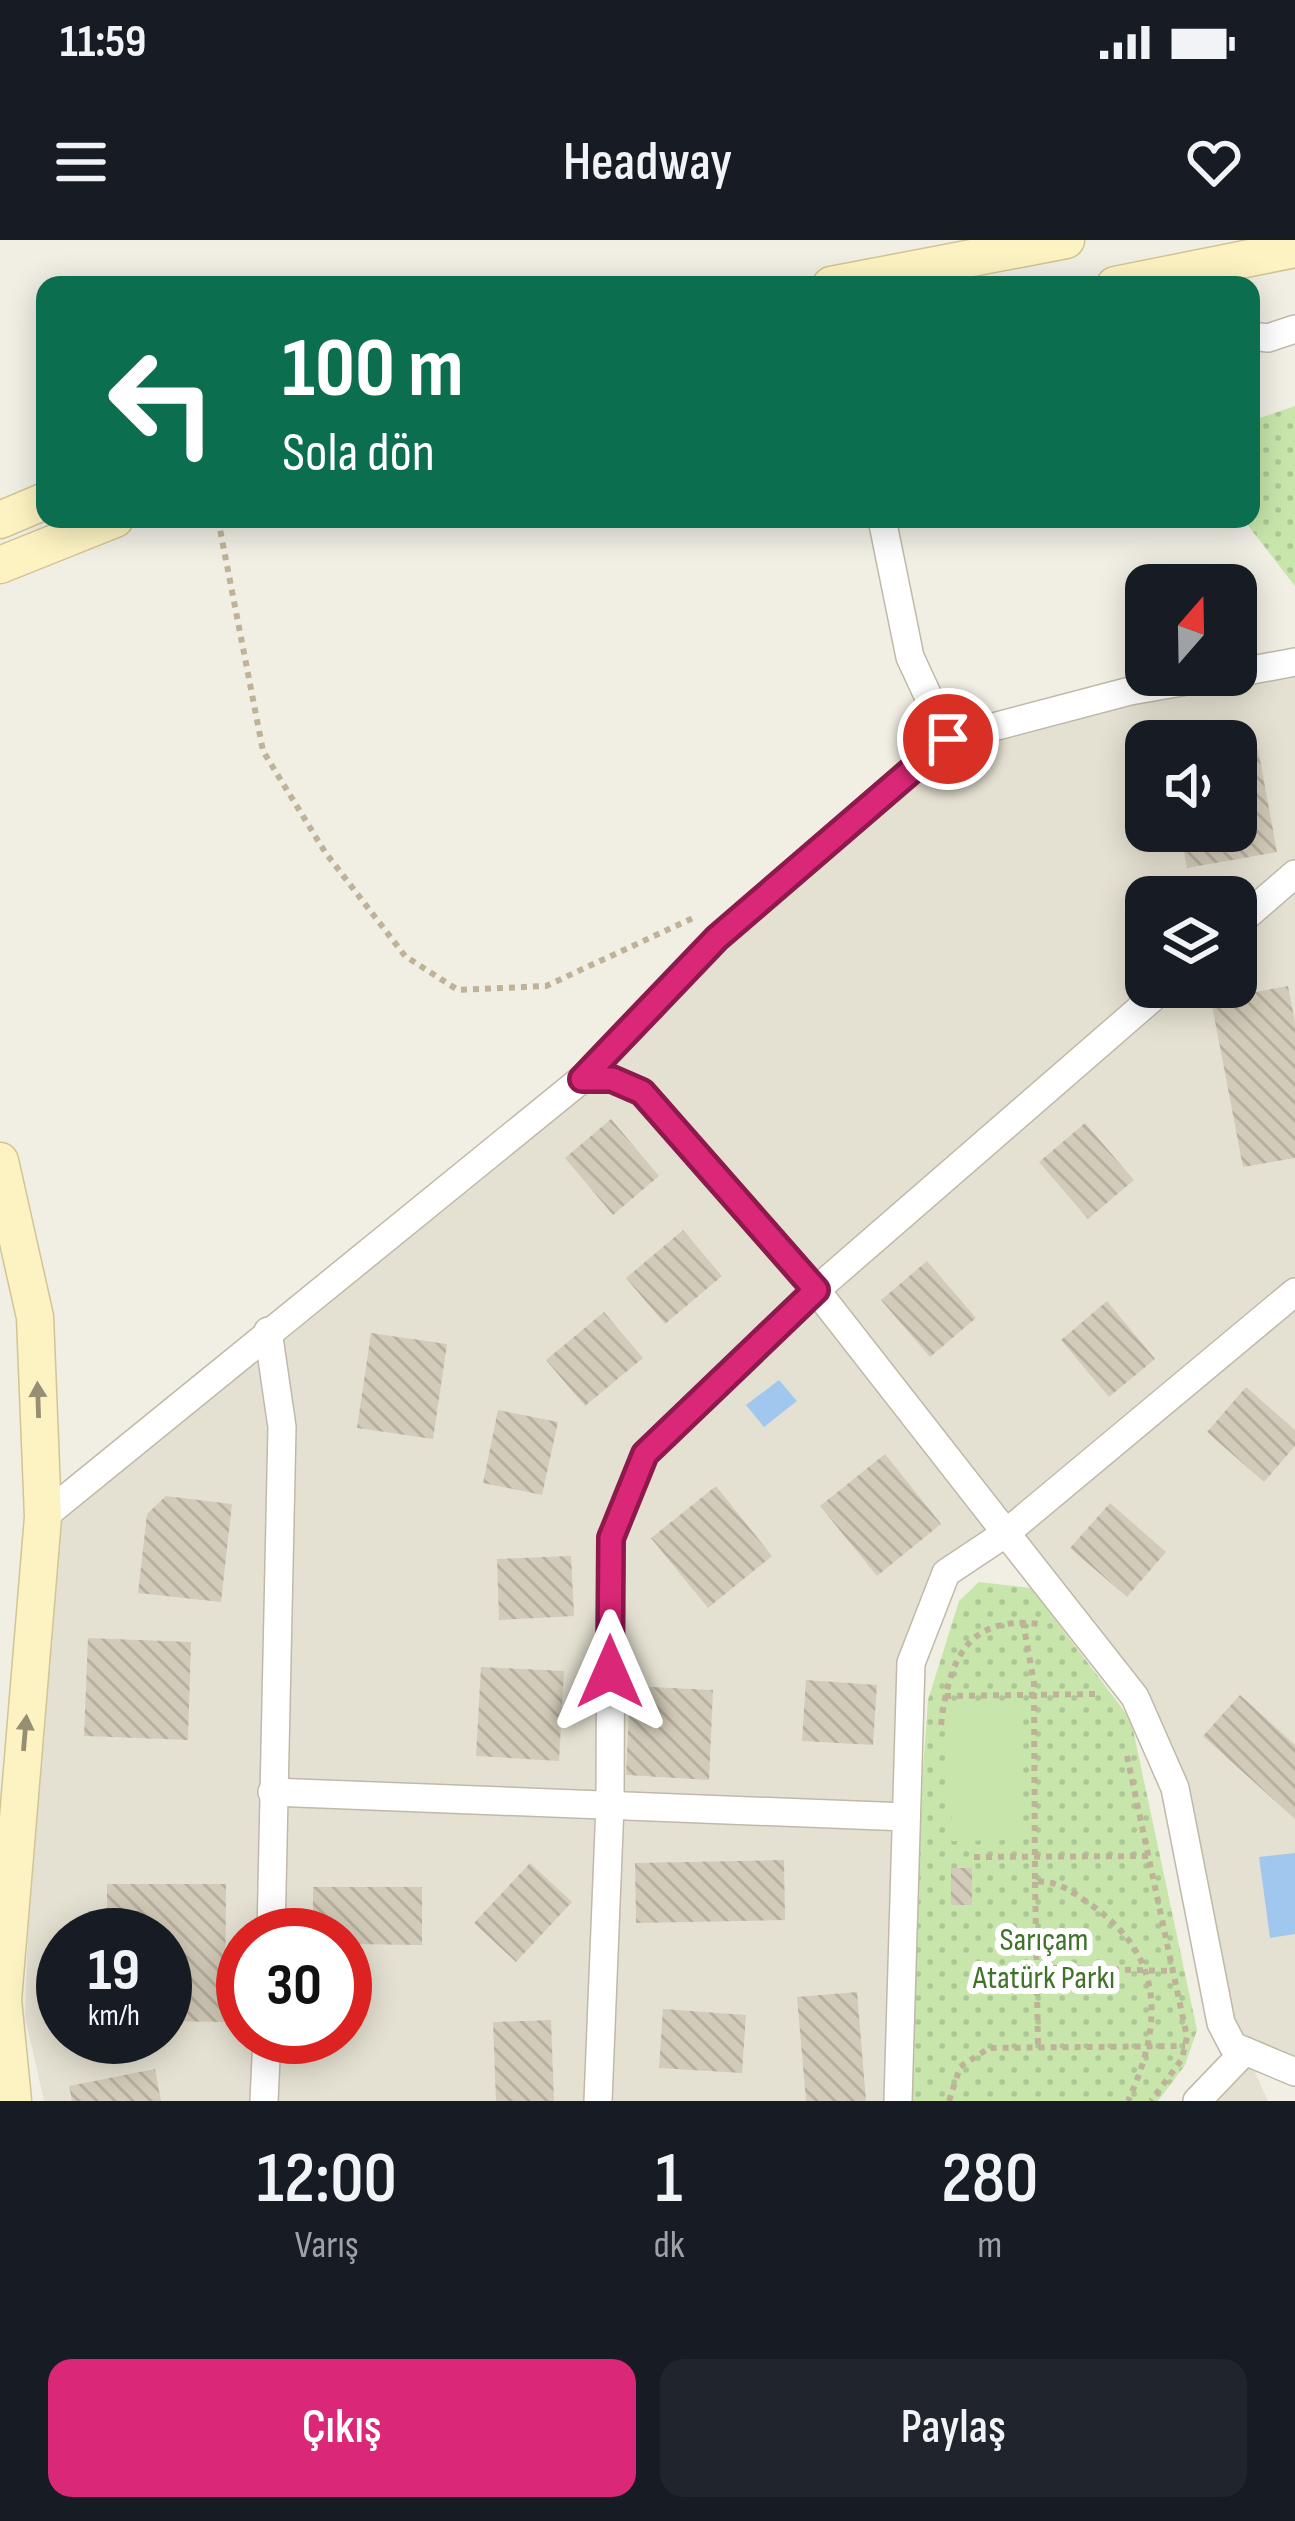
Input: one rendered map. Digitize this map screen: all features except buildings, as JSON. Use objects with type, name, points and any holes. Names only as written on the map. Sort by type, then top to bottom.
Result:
[{"type":"main road","points":[[878,276],[1066,240]]},
{"type":"main road","points":[[1162,276],[1295,249]]},
{"type":"main road","points":[[0,520],[36,505]]},
{"type":"main road","points":[[0,566],[93,528]]},
{"type":"main road","points":[[0,1161],[35,1317],[43,1517],[3,2000],[13,2101]]},
{"type":"street","points":[[1260,337],[1295,328]]},
{"type":"street","points":[[884,528],[910,657],[948,739]]},
{"type":"street","points":[[1257,669],[1295,662]]},
{"type":"street","points":[[43,1517],[582,1079],[717,938],[948,739],[1125,692]]},
{"type":"street","points":[[1257,907],[1295,874]]},
{"type":"street","points":[[598,2101],[610,1805],[611,1538],[645,1454],[816,1290],[1141,1008]]},
{"type":"street","points":[[582,1079],[612,1079],[642,1092],[816,1290],[1135,1696],[1175,1788],[1221,2023],[1233,2046],[1295,2072]]},
{"type":"street","points":[[898,2101],[911,1663],[946,1573],[1006,1533],[1295,1292]]},
{"type":"street","points":[[268,1330],[282,1427],[271,1908]]},
{"type":"street","points":[[272,1792],[906,1817]]},
{"type":"street","points":[[1198,2101],[1245,2051]]},
{"type":"street","points":[[264,2101],[266,2064]]},
{"type":"path","points":[[220,528],[262,751],[325,851],[404,956],[458,990],[545,986],[705,913]]},
{"type":"path","points":[[1023,1622],[1034,1694],[1038,2045]]},
{"type":"path","points":[[940,1730],[958,1658],[973,1637],[993,1623],[1042,1624],[1053,1634]]},
{"type":"path","points":[[1095,1677],[1111,1707]]},
{"type":"path","points":[[945,1696],[1103,1694]]},
{"type":"path","points":[[1123,1739],[1174,1971],[1185,2047],[1151,2101]]},
{"type":"path","points":[[974,1857],[1149,1856]]},
{"type":"path","points":[[1035,1882],[1065,1887],[1116,1923],[1143,1970],[1154,2017],[1150,2046],[1128,2101]]},
{"type":"path","points":[[1017,1967],[1174,1971]]},
{"type":"path","points":[[949,2101],[960,2067],[989,2048],[1185,2047]]},
{"type":"shaded area","points":[[1295,668],[1295,2072],[1246,2052],[1268,2101],[1197,2101],[1245,2051],[1221,2023],[1175,1788],[1135,1697],[1006,1534],[946,1573],[925,1623],[898,2101],[44,2101],[25,2017],[43,1517],[582,1079],[948,739],[1158,696],[1257,696],[1257,676]]},
{"type":"green space","points":[[1295,406],[1295,586],[1250,528],[1260,528],[1260,418]]},
{"type":"green space","name":"Sarıçam Atatürk Parkı","points":[[979,1582],[1031,1588],[1131,1720],[1197,2030],[1185,2065],[1158,2101],[899,2101],[928,1700],[959,1601]]},
{"type":"green space","points":[[1019,1705],[1021,1840],[952,1841],[950,1706]]},
{"type":"water","points":[[779,1380],[797,1401],[764,1427],[746,1405]]},
{"type":"water","points":[[1295,1853],[1295,1934],[1270,1938],[1259,1857]]},
{"type":"route","points":[[610,1672],[611,1538],[645,1454],[816,1290],[642,1092],[612,1079],[582,1079],[717,938],[948,739]]}]
